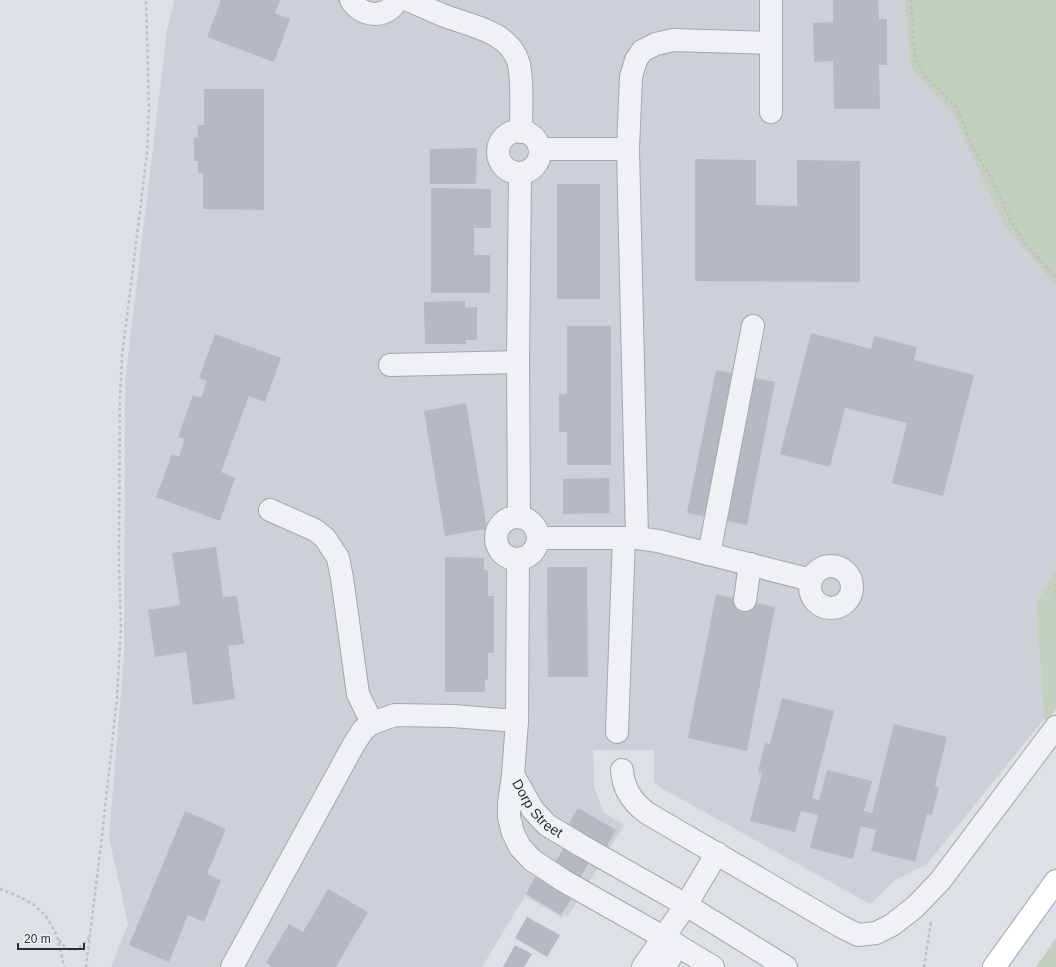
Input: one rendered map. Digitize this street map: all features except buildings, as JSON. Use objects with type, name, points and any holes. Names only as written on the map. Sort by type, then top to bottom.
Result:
[{"type":"main road","points":[[994,967],[1056,881]]},
{"type":"lane","points":[[350,0],[360,11],[368,14],[376,14],[390,9],[397,0]]},
{"type":"lane","points":[[408,0],[445,8],[502,39],[513,50],[519,62],[521,132]]},
{"type":"lane","points":[[771,0],[771,112]]},
{"type":"lane","points":[[617,732],[630,538],[628,149],[631,77],[636,60],[642,52],[656,44],[673,40],[770,43]]},
{"type":"lane","points":[[514,132],[521,132],[531,135],[535,139],[540,149],[539,160],[532,170],[520,173],[514,172],[503,165],[499,159],[498,152],[503,139],[514,132]]},
{"type":"lane","points":[[540,149],[628,149]]},
{"type":"lane","points":[[519,517],[518,362],[520,173]]},
{"type":"lane","points":[[710,554],[753,326]]},
{"type":"lane","points":[[390,365],[518,362]]},
{"type":"lane","points":[[270,510],[316,530],[326,538],[338,558],[358,694],[372,723]]},
{"type":"lane","points":[[519,517],[530,522],[537,532],[538,538],[534,550],[530,554],[518,559],[511,558],[500,550],[496,537],[497,531],[501,525],[512,518],[519,517]]},
{"type":"lane","points":[[538,538],[630,538],[658,541],[811,580]]},
{"type":"lane","points":[[513,775],[518,721],[518,559]]},
{"type":"lane","points":[[745,600],[750,564]]},
{"type":"lane","points":[[232,967],[363,730],[372,723],[395,715],[405,714],[518,721]]},
{"type":"lane","points":[[622,770],[622,778],[625,788],[630,797],[638,806],[840,926],[858,934],[876,933],[892,924],[915,907],[940,881],[1056,727]]},
{"type":"lane","name":"Dorp Street","points":[[513,775],[533,810],[547,825],[686,905],[786,967]]},
{"type":"lane","name":"Dorp Street","points":[[513,775],[509,804],[509,817],[513,833],[520,848],[532,860],[564,881],[713,967]]},
{"type":"lane","points":[[665,967],[670,941],[686,905],[717,853]]},
{"type":"lane","points":[[643,967],[670,941]]},
{"type":"path","points":[[86,967],[117,698],[121,626],[119,562],[120,400],[122,357],[147,153],[149,107],[146,0]]},
{"type":"path","points":[[911,0],[915,55],[919,66],[924,75],[953,103],[958,110],[971,144],[994,183],[1012,223],[1026,244],[1056,278]]},
{"type":"path","points":[[1056,584],[1056,597]]},
{"type":"path","points":[[0,889],[16,894],[33,904],[46,916],[63,946],[67,949],[75,950],[82,947],[90,938]]},
{"type":"path","points":[[924,967],[932,918]]},
{"type":"path","points":[[58,938],[64,967]]},
{"type":"shaded area","points":[[174,0],[904,0],[911,69],[952,113],[1004,226],[1056,286],[1056,568],[1036,604],[1044,719],[927,864],[894,881],[870,904],[663,789],[654,782],[654,750],[593,750],[594,787],[604,813],[624,825],[568,917],[564,915],[562,918],[525,896],[482,967],[111,967],[128,924],[109,837],[124,656],[125,382],[167,30]]},
{"type":"green space","points":[[904,0],[1056,0],[1056,286],[1004,226],[952,113],[911,69]]},
{"type":"green space","points":[[1056,568],[1056,709],[1047,721],[1044,719],[1036,604]]},
{"type":"green space","points":[[1056,938],[1056,967],[1036,967]]}]
